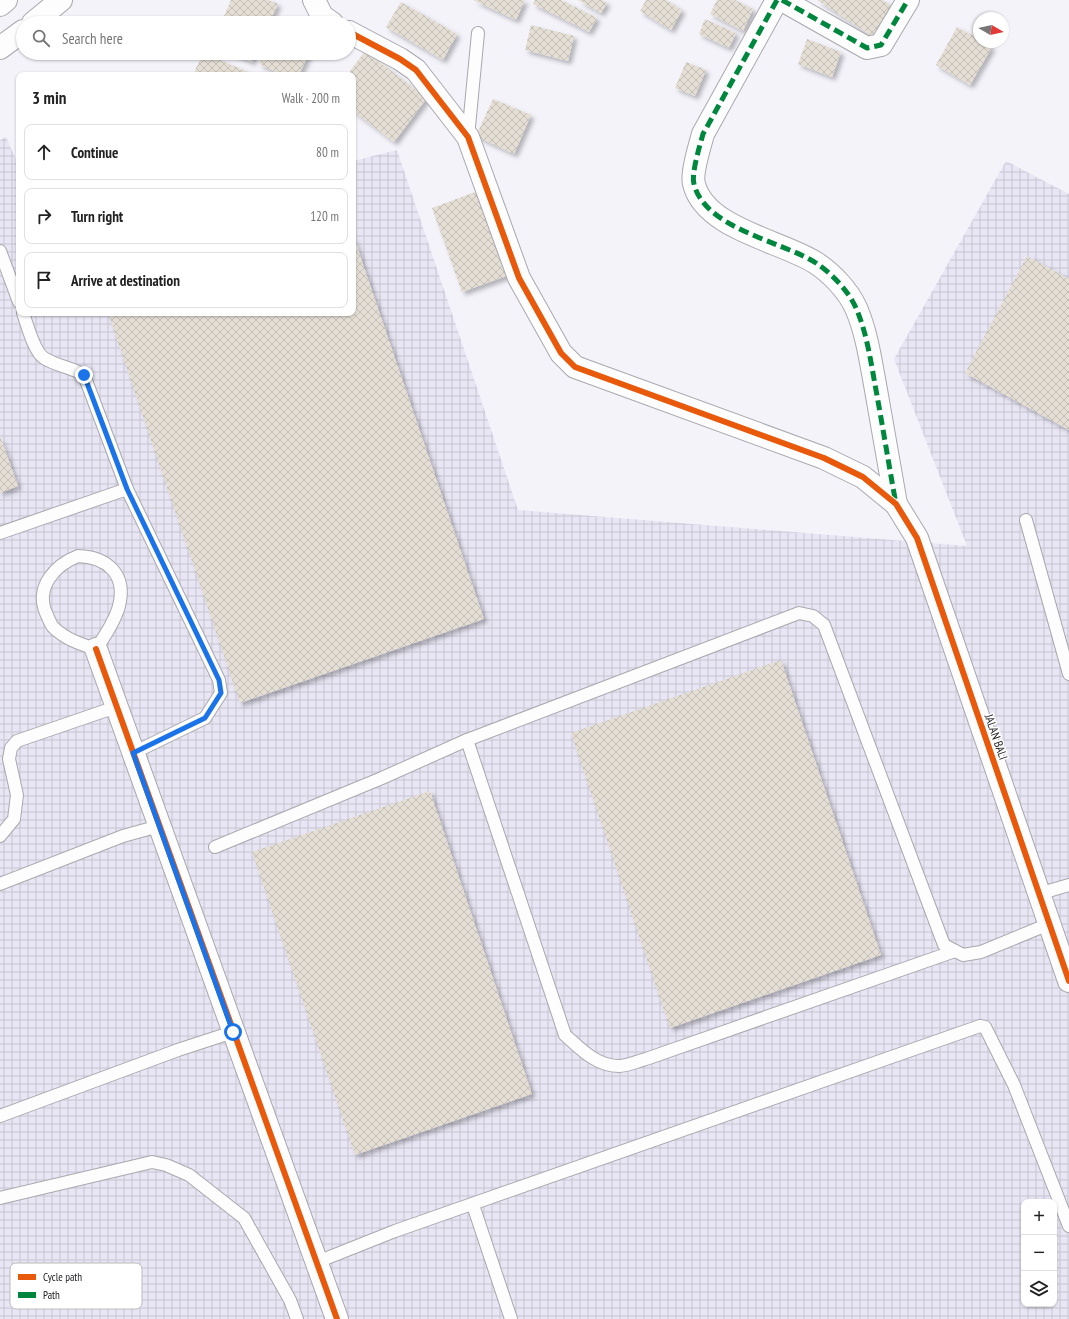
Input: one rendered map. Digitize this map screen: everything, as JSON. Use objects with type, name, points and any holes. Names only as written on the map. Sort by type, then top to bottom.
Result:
[{"type":"street","points":[[0,5],[6,0]]},
{"type":"street","points":[[42,16],[61,0]]},
{"type":"street","points":[[314,0],[322,16]]},
{"type":"street","points":[[777,0],[703,134],[693,184],[703,202],[724,221],[815,262],[836,281],[856,308],[869,352],[896,504]]},
{"type":"street","points":[[782,0],[868,48],[880,45],[908,0]]},
{"type":"street","points":[[0,48],[16,36]]},
{"type":"street","points":[[356,36],[400,59],[416,70],[468,137],[520,278],[561,353],[575,366],[824,458],[863,477],[896,504]]},
{"type":"street","name":"JALAN BALI","points":[[896,504],[917,538],[1069,981]]},
{"type":"street","points":[[96,649],[337,1319]]},
{"type":"lane","points":[[468,137],[478,33]]},
{"type":"lane","points":[[0,251],[16,294]]},
{"type":"lane","points":[[24,316],[37,350],[43,358],[77,370],[84,375],[127,489],[219,680],[221,693],[205,718],[133,753]]},
{"type":"lane","points":[[0,533],[127,489]]},
{"type":"lane","points":[[1026,520],[1069,674]]},
{"type":"lane","points":[[78,556],[89,556],[106,562],[116,573],[120,588],[119,605],[110,626],[96,649],[76,643],[63,636],[52,626],[43,604],[45,584],[54,572],[67,560],[78,556]]},
{"type":"lane","points":[[215,847],[382,778],[467,740],[799,613],[813,616],[824,625],[944,945],[963,955],[981,952],[1049,924]]},
{"type":"lane","points":[[0,836],[14,819],[17,796],[9,759],[11,748],[17,741],[116,707]]},
{"type":"lane","points":[[467,740],[565,1035],[588,1056],[604,1064],[620,1066],[646,1059],[955,951]]},
{"type":"lane","points":[[0,884],[123,836],[159,826]]},
{"type":"lane","points":[[1038,894],[1069,885]]},
{"type":"lane","points":[[317,1262],[395,1231],[980,1026],[985,1027],[1014,1085],[1069,1226]]},
{"type":"lane","points":[[0,1116],[178,1050],[233,1032]]},
{"type":"lane","points":[[0,1198],[152,1162],[166,1165],[189,1175],[244,1218],[290,1300],[297,1319]]},
{"type":"lane","points":[[472,1205],[511,1319]]},
{"type":"shaded area","points":[[6,137],[16,159],[16,316],[356,316],[356,160],[397,150],[518,510],[967,546],[894,359],[1006,161],[1069,194],[1069,1319],[0,1319],[0,140]]},
{"type":"building","points":[[231,0],[269,0],[278,4],[272,16],[224,16]]},
{"type":"building","points":[[473,0],[525,0],[516,20]]},
{"type":"building","points":[[535,0],[561,0],[597,18],[589,32],[533,4]]},
{"type":"building","points":[[578,0],[602,0],[607,3],[601,13]]},
{"type":"building","points":[[646,0],[666,0],[682,10],[671,30],[640,11]]},
{"type":"building","points":[[717,0],[735,0],[753,9],[743,31],[710,14]]},
{"type":"building","points":[[817,0],[883,0],[894,8],[875,38]]},
{"type":"building","points":[[401,2],[457,34],[443,60],[386,27]]},
{"type":"building","points":[[705,19],[736,33],[729,48],[699,34]]},
{"type":"building","points":[[531,25],[574,36],[568,61],[525,50]]},
{"type":"building","points":[[957,27],[973,36],[973,48],[991,48],[970,85],[936,65]]},
{"type":"building","points":[[807,39],[841,52],[832,77],[798,64]]},
{"type":"building","points":[[365,51],[427,98],[394,142],[356,113],[356,72],[349,72]]},
{"type":"building","points":[[200,60],[220,60],[248,72],[194,72]]},
{"type":"building","points":[[261,60],[306,60],[300,72],[276,72],[259,64]]},
{"type":"building","points":[[686,62],[706,70],[695,96],[675,88]]},
{"type":"building","points":[[493,99],[531,115],[514,154],[476,136]]},
{"type":"building","points":[[478,191],[509,275],[462,292],[432,208]]},
{"type":"building","points":[[356,244],[484,619],[240,703],[109,316],[356,316]]},
{"type":"building","points":[[1027,256],[1069,279],[1069,430],[965,373]]},
{"type":"building","points":[[0,436],[18,486],[0,493]]},
{"type":"building","points":[[781,660],[881,955],[670,1028],[571,733]]},
{"type":"building","points":[[430,791],[532,1094],[355,1155],[252,852]]},
{"type":"marked path","points":[[777,0],[703,134],[695,167],[693,179],[694,184],[701,199],[713,212],[728,223],[746,232],[801,255],[816,263],[844,288],[853,301],[860,318],[868,348],[896,504]]},
{"type":"marked path","points":[[782,0],[867,48],[881,45],[908,0]]},
{"type":"cycle path","points":[[356,36],[400,59],[416,70],[468,137],[519,278],[561,353],[575,367],[824,458],[863,477],[896,504],[917,538],[1069,981]]},
{"type":"cycle path","points":[[96,649],[337,1319]]},
{"type":"route","points":[[84,375],[127,489],[219,680],[221,693],[205,718],[133,753],[233,1032]]}]
